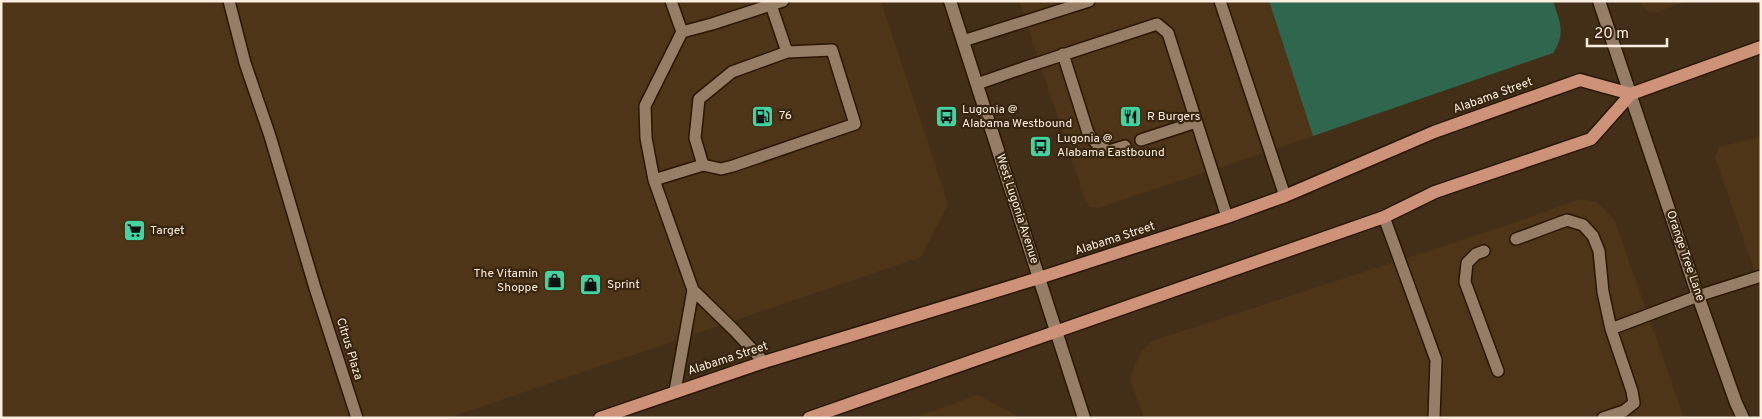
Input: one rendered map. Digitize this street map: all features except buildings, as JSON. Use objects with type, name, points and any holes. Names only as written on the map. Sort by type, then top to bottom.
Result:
[{"type":"main road","points":[[809,418],[1384,218],[1435,192],[1591,139],[1631,94],[1761,47]]},
{"type":"main road","name":"Alabama Street","points":[[600,418],[764,362],[1039,278],[1227,217],[1285,196],[1434,132],[1580,80],[1631,94]]},
{"type":"street","name":"West Lugonia Avenue","points":[[950,1],[1084,418]]},
{"type":"street","name":"Orange Tree Lane","points":[[1599,1],[1698,296],[1742,418]]},
{"type":"lane","name":"Citrus Plaza","points":[[229,1],[245,63],[270,136],[315,288],[357,418]]},
{"type":"lane","points":[[671,1],[682,32],[645,106],[646,138],[654,180],[693,290],[764,362]]},
{"type":"lane","points":[[682,32],[783,1]]},
{"type":"lane","points":[[963,41],[1089,1]]},
{"type":"lane","points":[[1220,1],[1285,196]]},
{"type":"lane","points":[[771,6],[787,52]]},
{"type":"lane","points":[[977,84],[1157,24],[1168,33],[1227,217]]},
{"type":"lane","points":[[654,180],[703,165],[721,169],[733,166],[855,124],[832,50],[787,52],[732,72],[699,99],[695,138],[703,165]]},
{"type":"lane","points":[[1063,54],[1088,133],[1093,141],[1100,148],[1109,151],[1125,146]]},
{"type":"lane","points":[[1141,140],[1196,122]]},
{"type":"lane","points":[[1384,218],[1436,360],[1434,418]]},
{"type":"lane","points":[[1516,239],[1567,220],[1584,225],[1593,236],[1599,251],[1611,329],[1632,391],[1634,404],[1603,418]]},
{"type":"lane","points":[[1484,251],[1476,254],[1467,263],[1465,282],[1498,371]]},
{"type":"lane","points":[[1611,329],[1698,296],[1761,276]]},
{"type":"lane","points":[[675,391],[693,290]]},
{"type":"shaded area","points":[[1,1],[881,1],[948,204],[921,257],[448,418],[1,418]]},
{"type":"shaded area","points":[[1019,1],[1269,1],[1313,136],[1099,208],[1090,207],[1085,199]]},
{"type":"shaded area","points":[[1640,1],[1688,1],[1656,12],[1649,12],[1642,6]]},
{"type":"shaded area","points":[[1761,137],[1761,290],[1715,157],[1719,147]]},
{"type":"shaded area","points":[[1580,199],[1597,202],[1615,221],[1684,418],[1144,418],[1131,382],[1134,366],[1142,351],[1152,341],[1505,226]]},
{"type":"shaded area","points":[[978,395],[1021,418],[913,418]]},
{"type":"green space","points":[[1269,1],[1553,1],[1560,21],[1561,33],[1553,53],[1313,136]]},
{"type":"place","name":"76","points":[[763,116]]},
{"type":"place","name":"Lugonia @ Alabama Westbound","points":[[946,117]]},
{"type":"place","name":"R Burgers","points":[[1131,117]]},
{"type":"place","name":"Lugonia @ Alabama Eastbound","points":[[1041,146]]},
{"type":"place","name":"Target","points":[[134,231]]},
{"type":"place","name":"The Vitamin Shoppe","points":[[554,281]]},
{"type":"place","name":"Sprint","points":[[591,285]]}]
